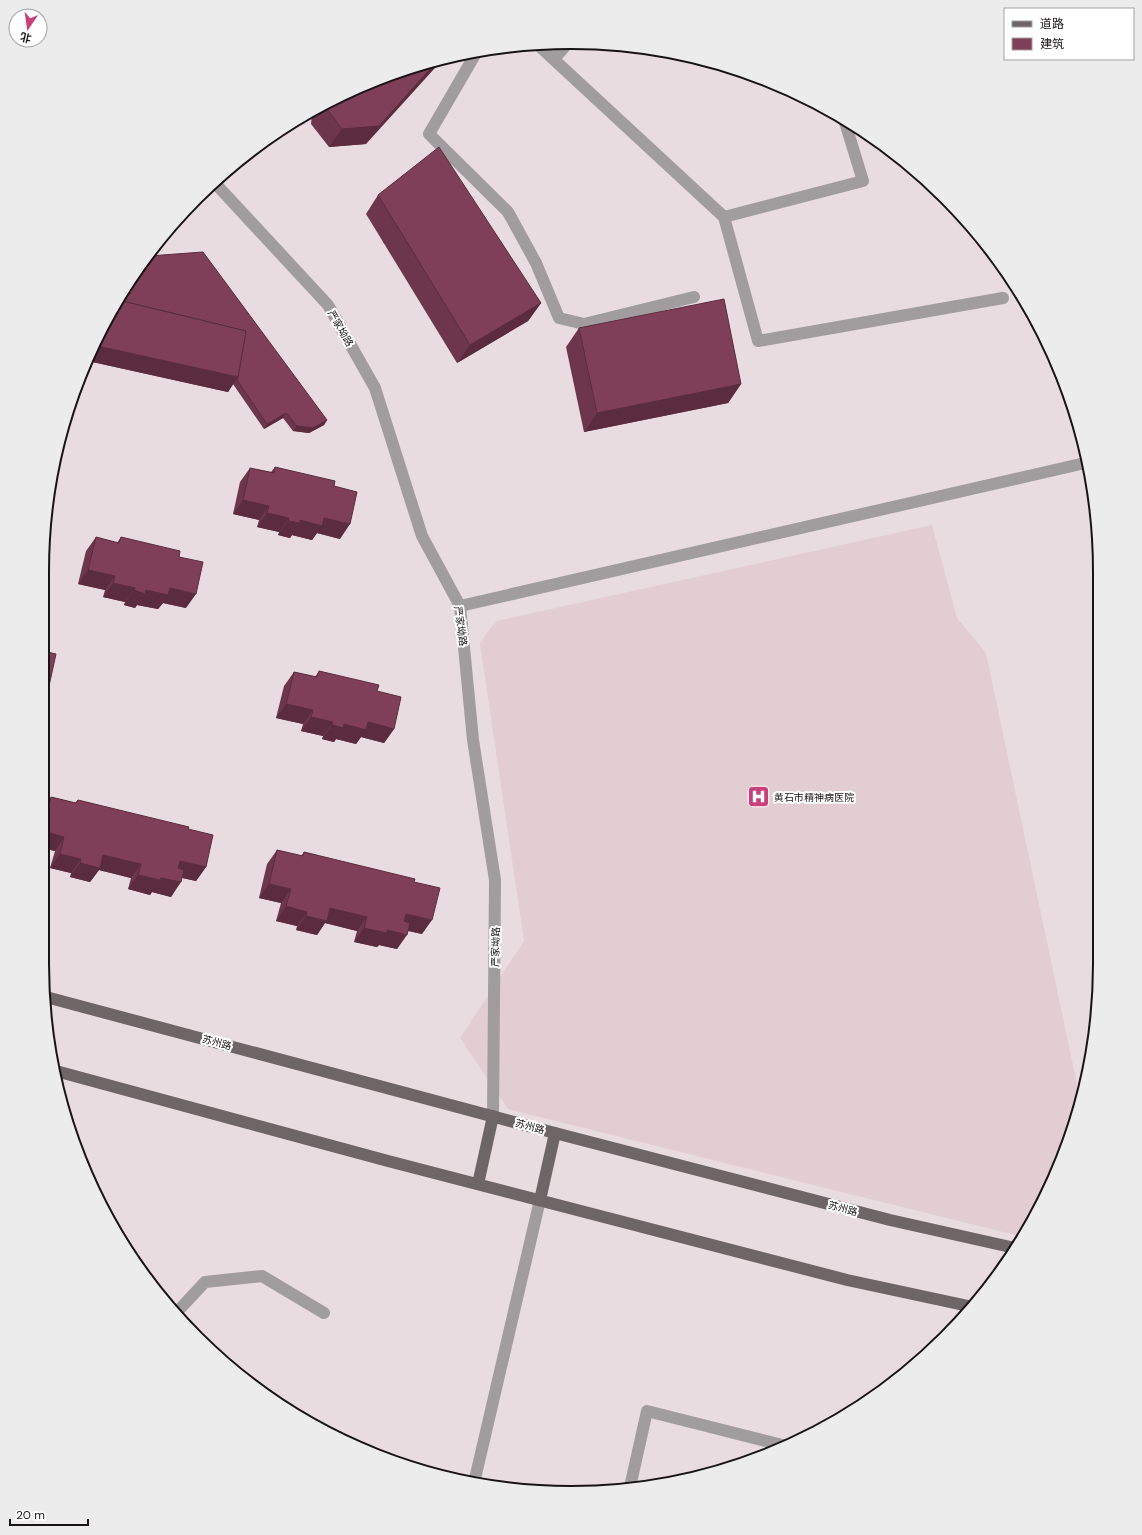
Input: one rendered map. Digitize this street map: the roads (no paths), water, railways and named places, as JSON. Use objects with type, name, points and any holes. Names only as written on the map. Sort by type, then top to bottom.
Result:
[{"type":"main road","name":"苏州路","points":[[50,998],[555,1133],[890,1220],[1010,1247]]},
{"type":"main road","points":[[61,1072],[478,1184],[847,1280],[965,1305]]},
{"type":"main road","points":[[478,1184],[493,1116]]},
{"type":"main road","points":[[540,1200],[555,1133]]},
{"type":"street","points":[[554,59],[562,49]]},
{"type":"street","points":[[544,50],[724,217],[758,341],[1003,298]]},
{"type":"street","points":[[473,58],[429,134],[508,212],[536,263],[559,318],[584,324],[694,297]]},
{"type":"street","points":[[724,217],[863,181],[847,128]]},
{"type":"street","name":"严家坳路","points":[[218,187],[328,305],[375,388],[422,536],[460,606],[473,740],[496,880],[493,1116]]},
{"type":"street","points":[[460,606],[1082,464]]},
{"type":"street","points":[[475,1477],[540,1200]]},
{"type":"street","points":[[180,1309],[204,1282],[262,1276],[324,1313]]},
{"type":"street","points":[[631,1483],[647,1411],[776,1444]]},
{"type":"place","name":"黄石市精神病医院","points":[[759,797]]}]
